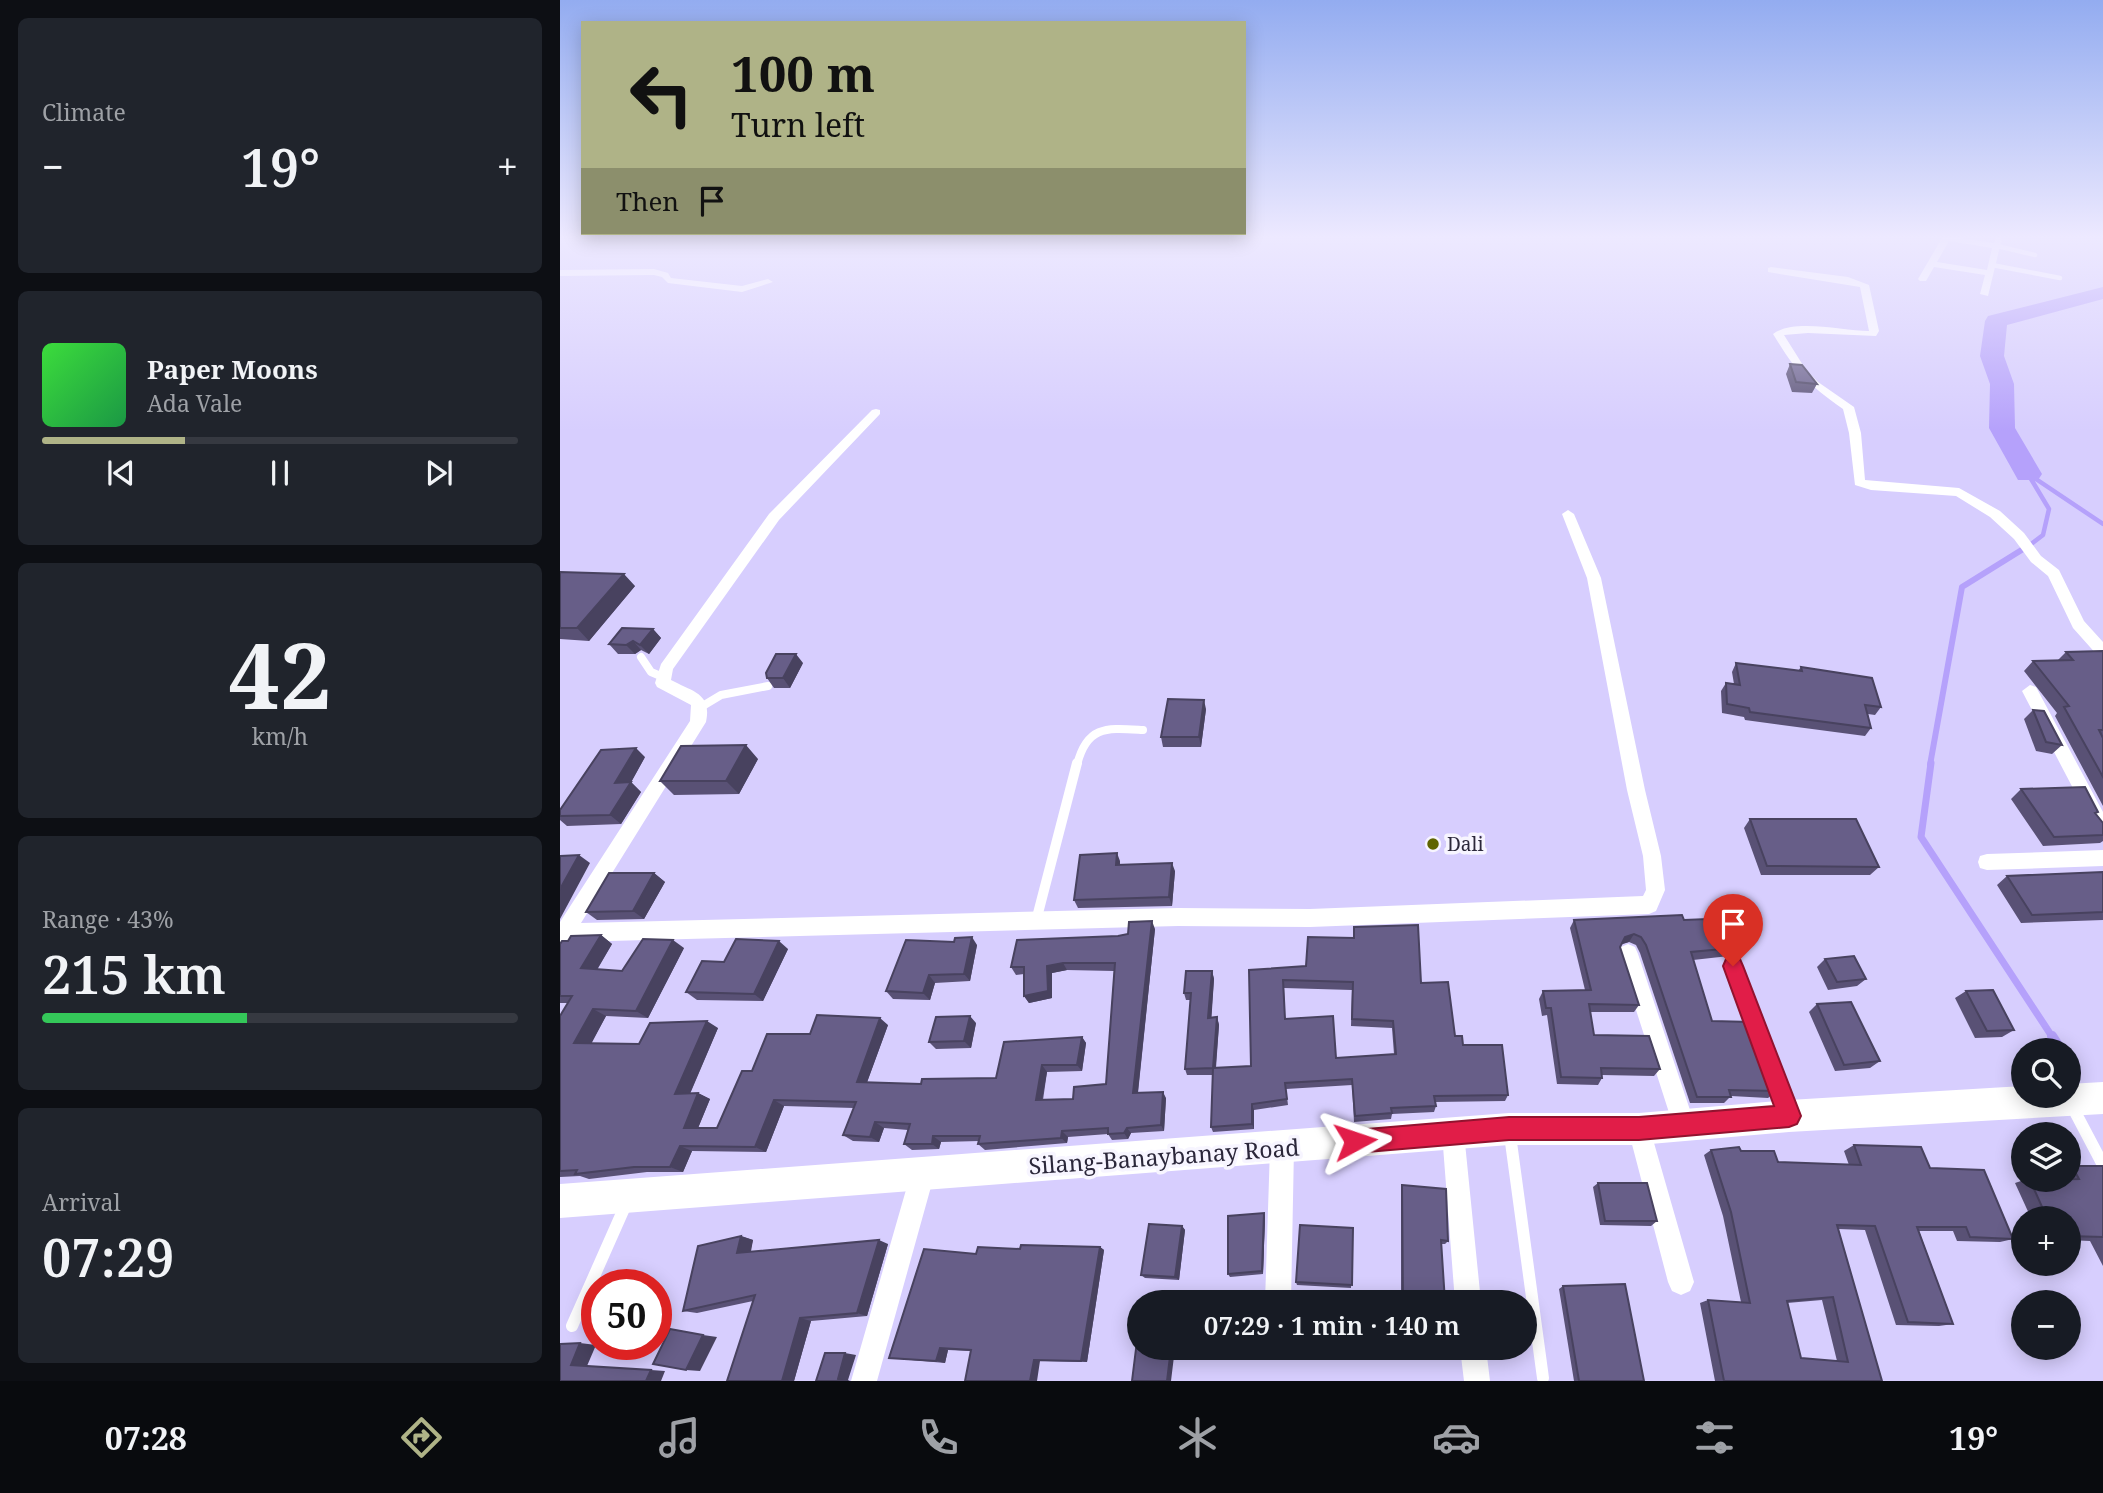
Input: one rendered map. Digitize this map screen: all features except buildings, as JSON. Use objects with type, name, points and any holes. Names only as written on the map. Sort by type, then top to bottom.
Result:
[{"type":"main road","name":"Silang-Banaybanay Road","points":[[2081,1099],[2103,1098]]},
{"type":"main road","name":"Silang-Banaybanay Road","points":[[560,1201],[1509,1129],[1639,1129],[1789,1116],[2011,1102]]},
{"type":"street","points":[[1868,302],[1874,331],[1872,334],[1821,330],[1785,330],[1778,334],[1808,378],[1849,407],[1855,433],[1859,482],[1871,486],[1963,494],[1995,514],[2061,583],[2078,624],[2103,652]]},
{"type":"street","points":[[561,936],[698,722],[701,707],[697,701],[669,689],[663,677],[691,631],[774,517],[876,412]]},
{"type":"street","points":[[561,936],[1178,917],[1310,918],[1649,905],[1656,891],[1652,856],[1636,790],[1594,578],[1568,514]]},
{"type":"street","points":[[2029,691],[2103,830]]},
{"type":"street","points":[[1987,862],[2103,858]]},
{"type":"street","points":[[1628,954],[1684,1125]]},
{"type":"street","points":[[1733,966],[1789,1116]]},
{"type":"street","points":[[1639,1129],[1681,1282]]},
{"type":"street","points":[[1453,1133],[1467,1290]]},
{"type":"street","points":[[1278,1290],[1282,1148]]},
{"type":"street","points":[[864,1381],[922,1175]]},
{"type":"street","points":[[1474,1360],[1477,1381]]},
{"type":"lane","points":[[642,657],[651,672],[663,677]]},
{"type":"lane","points":[[701,707],[722,695],[768,687]]},
{"type":"lane","points":[[1036,921],[1082,744],[1089,736],[1105,729],[1143,730]]},
{"type":"lane","points":[[2073,1108],[2103,1165]]},
{"type":"lane","points":[[1509,1129],[1543,1378]]},
{"type":"lane","points":[[572,1326],[629,1195]]},
{"type":"waterway","points":[[2028,474],[2002,428],[2002,384],[1992,356],[1996,321],[2067,302]]},
{"type":"waterway","points":[[2026,548],[2043,535],[2049,509],[2028,474]]},
{"type":"waterway","points":[[2030,475],[2103,524]]},
{"type":"waterway","points":[[1930,765],[1962,587],[2028,546]]},
{"type":"waterway","points":[[1931,763],[1921,837],[2053,1038]]},
{"type":"place","name":"Dali","points":[[1433,844]]},
{"type":"route","points":[[1355,1141],[1509,1129],[1639,1129],[1789,1116],[1733,966]]}]
